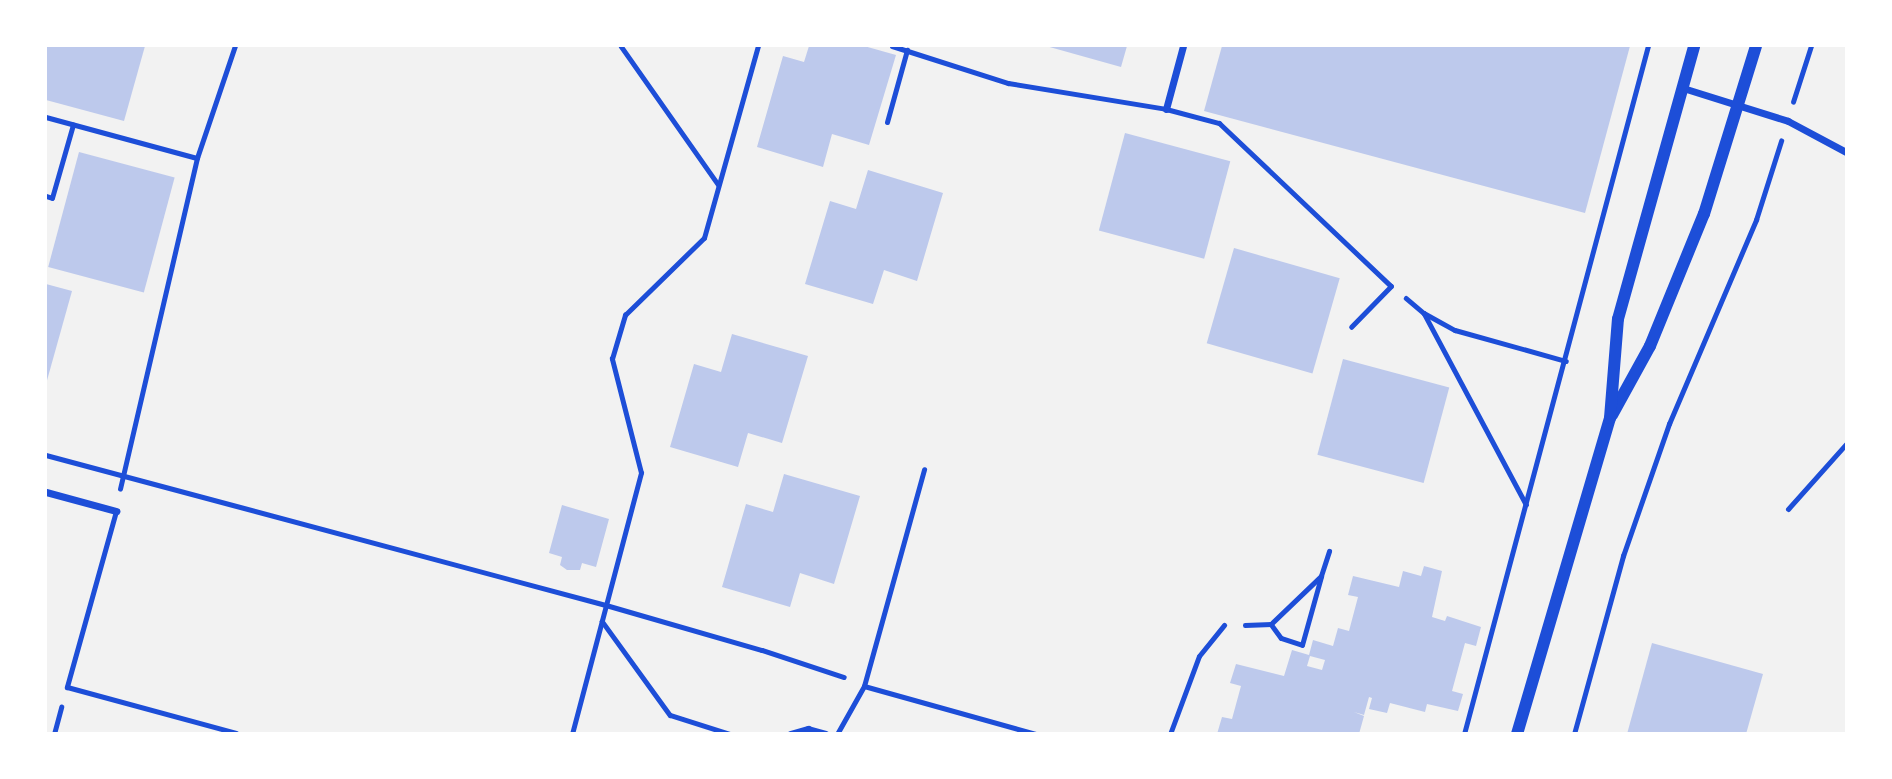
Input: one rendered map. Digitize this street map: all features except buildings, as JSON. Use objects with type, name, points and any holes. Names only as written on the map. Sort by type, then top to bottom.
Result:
[{"type":"street","points":[[1166,109],[1183,46]]},
{"type":"street","points":[[1517,733],[1610,418],[1618,318],[1694,46]]},
{"type":"street","points":[[1610,418],[1650,346],[1704,214],[1756,46]]},
{"type":"street","points":[[1683,88],[1788,121],[1846,152]]},
{"type":"street","points":[[46,492],[116,511]]},
{"type":"street","points":[[790,733],[808,729],[825,733]]},
{"type":"lane","points":[[892,46],[1008,83],[1166,109],[1219,123],[1391,286],[1351,327]]},
{"type":"lane","points":[[887,122],[907,51]]},
{"type":"lane","points":[[1788,509],[1846,444]]},
{"type":"lane","points":[[837,733],[864,686],[924,469]]},
{"type":"lane","points":[[116,511],[67,687],[236,733]]},
{"type":"lane","points":[[1170,733],[1199,656],[1224,625]]},
{"type":"lane","points":[[864,686],[1036,733]]},
{"type":"path","points":[[116,511],[122,475],[197,158],[235,46]]},
{"type":"path","points":[[621,46],[718,185]]},
{"type":"path","points":[[572,733],[641,473],[612,359],[625,315],[704,238],[758,46]]},
{"type":"path","points":[[1464,733],[1566,361],[1648,46]]},
{"type":"path","points":[[1574,733],[1623,556],[1669,424],[1756,220],[1811,46]]},
{"type":"path","points":[[46,117],[197,158]]},
{"type":"path","points":[[46,196],[52,198],[73,125]]},
{"type":"path","points":[[1391,286],[1424,313],[1455,330],[1566,361]]},
{"type":"path","points":[[1424,313],[1527,505]]},
{"type":"path","points":[[46,455],[606,605],[762,650],[864,686]]},
{"type":"path","points":[[1271,624],[1281,638],[1302,645],[1329,551]]},
{"type":"path","points":[[1224,625],[1271,624],[1321,576]]},
{"type":"path","points":[[602,621],[670,715],[730,733]]}]
